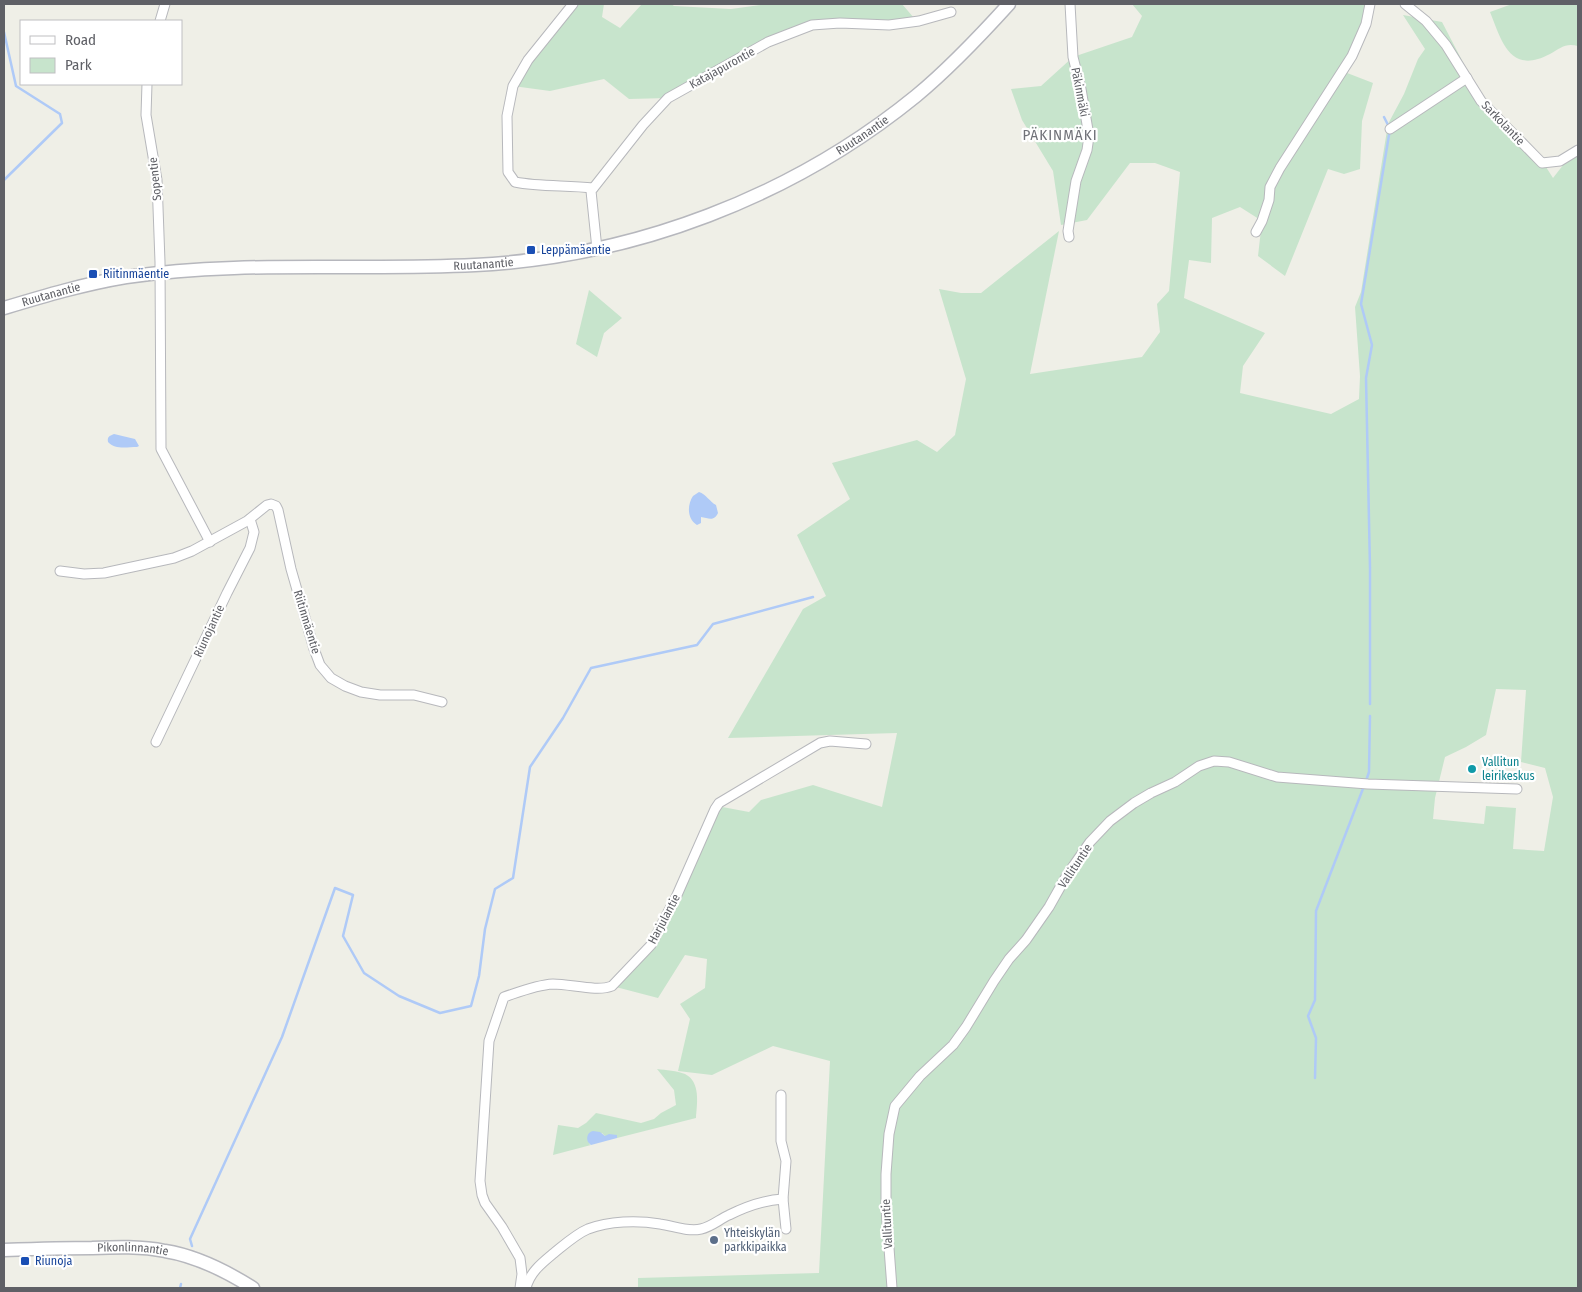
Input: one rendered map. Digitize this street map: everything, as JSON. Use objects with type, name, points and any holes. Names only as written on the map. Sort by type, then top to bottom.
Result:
[{"type":"street","points":[[160,20],[165,4]]},
{"type":"street","points":[[573,4],[528,60],[513,86],[507,116],[508,172],[515,182],[593,188],[590,191],[597,249]]},
{"type":"street","points":[[937,15],[945,4]]},
{"type":"street","name":"Ruutanantie","points":[[4,308],[42,296],[126,277],[230,268],[476,265],[532,260],[597,249],[652,235],[737,204],[771,188],[836,152],[916,96],[945,70],[1009,4]]},
{"type":"street","name":"Päkinmäki","points":[[1069,237],[1069,223],[1076,181],[1087,150],[1088,136],[1081,89],[1073,57],[1070,4]]},
{"type":"street","points":[[1256,232],[1269,200],[1270,187],[1296,141],[1352,56],[1366,24],[1370,4]]},
{"type":"street","name":"Sarkolantie","points":[[1405,4],[1426,21],[1446,45],[1481,101],[1542,163],[1560,161],[1578,150]]},
{"type":"street","name":"Katajapurontie","points":[[593,188],[643,124],[668,98],[768,42],[812,25],[840,23],[889,25],[919,21],[951,12]]},
{"type":"street","points":[[1390,129],[1467,78]]},
{"type":"street","name":"Sopentie","points":[[148,85],[146,115],[156,180],[159,274]]},
{"type":"street","points":[[159,274],[161,449],[210,542]]},
{"type":"street","name":"Riitinmäentie","points":[[60,571],[84,574],[104,573],[174,558],[210,542],[250,519],[267,505],[271,504],[276,506],[314,649],[320,664],[331,678],[361,692],[380,695],[414,695],[442,702]]},
{"type":"street","name":"Riunojantie","points":[[156,742],[250,548],[254,532],[250,519]]},
{"type":"street","name":"Harjulantie","points":[[520,1288],[522,1274],[520,1258],[485,1203],[480,1181],[489,1040],[504,998],[528,989],[551,984],[597,989],[605,989],[612,986],[651,945],[677,895],[718,803],[820,743],[830,741],[866,744]]},
{"type":"street","name":"Vallituntie","points":[[892,1288],[887,1236],[886,1174],[888,1134],[895,1106],[920,1076],[954,1045],[994,981],[1049,907],[1067,875],[1090,842],[1110,821],[1151,793],[1175,782],[1200,766],[1214,761],[1229,762],[1277,776],[1365,784],[1518,788]]},
{"type":"street","points":[[781,1095],[781,1141],[786,1161],[783,1198],[786,1230]]},
{"type":"street","points":[[526,1288],[531,1275],[542,1263],[586,1229],[602,1225],[649,1222],[686,1230],[702,1229],[740,1210],[783,1198]]},
{"type":"street","name":"Pikonlinnantie","points":[[4,1250],[127,1247],[153,1249],[181,1254],[206,1263],[223,1270],[253,1288]]},
{"type":"green space","points":[[576,4],[604,4],[602,17],[620,28],[642,4],[671,4],[674,6],[731,9],[767,4],[902,4],[914,18],[889,25],[812,25],[768,42],[668,98],[629,99],[604,79],[550,91],[513,86]]},
{"type":"green space","points":[[1132,4],[1370,4],[1342,71],[1373,83],[1362,121],[1360,169],[1344,174],[1328,169],[1285,276],[1258,256],[1262,221],[1240,207],[1212,218],[1211,263],[1189,260],[1184,298],[1265,333],[1243,366],[1240,393],[1331,414],[1359,399],[1360,376],[1355,307],[1361,292],[1388,124],[1404,94],[1418,59],[1425,49],[1403,15],[1442,22],[1479,93],[1539,156],[1553,178],[1578,146],[1578,1288],[638,1288],[638,1278],[819,1273],[830,1061],[773,1046],[712,1075],[678,1071],[690,1019],[680,1004],[705,988],[707,959],[685,955],[658,998],[612,986],[645,952],[717,806],[749,812],[761,800],[813,785],[882,807],[897,733],[728,738],[803,609],[826,596],[797,535],[850,499],[832,463],[917,440],[937,452],[955,435],[966,379],[939,289],[961,293],[981,293],[1059,231],[1030,374],[1142,357],[1160,332],[1157,304],[1169,291],[1180,172],[1155,163],[1130,163],[1087,220],[1061,225],[1053,171],[1022,120],[1011,89],[1041,86],[1073,57],[1132,37],[1142,16]],"holes":[[[1496,689],[1526,690],[1521,762],[1545,768],[1553,797],[1544,851],[1513,849],[1516,808],[1486,806],[1484,824],[1433,819],[1435,798],[1445,757],[1486,735]]]},
{"type":"green space","points":[[1512,4],[1578,4],[1578,46],[1570,45],[1563,47],[1536,59],[1525,61],[1517,58],[1504,44],[1490,12]]},
{"type":"green space","points":[[589,290],[622,318],[604,333],[597,357],[576,344]]},
{"type":"green space","points":[[657,1069],[685,1074],[694,1082],[697,1094],[696,1118],[617,1138],[617,1136],[605,1136],[602,1133],[589,1144],[591,1145],[553,1155],[558,1125],[578,1128],[596,1113],[641,1123],[654,1119],[676,1105],[674,1090]]},
{"type":"water","points":[[114,434],[135,439],[139,446],[125,448],[111,445],[108,440]]},
{"type":"water","points":[[699,492],[716,505],[718,513],[715,518],[701,517],[701,523],[697,525],[691,519],[689,508],[693,496]]},
{"type":"water","points":[[593,1131],[600,1132],[605,1136],[609,1134],[617,1135],[617,1138],[591,1145],[587,1137]]},
{"type":"waterway","points":[[4,32],[16,86],[60,114],[62,123],[4,180]]},
{"type":"waterway","points":[[1370,704],[1370,568],[1366,378],[1372,345],[1361,304],[1390,129],[1384,117]]},
{"type":"waterway","points":[[192,1246],[190,1239],[282,1037],[335,888],[353,895],[343,936],[364,973],[399,996],[440,1013],[471,1006],[479,976],[485,929],[495,889],[513,878],[530,767],[563,718],[591,668],[697,645],[713,624],[813,597]]},
{"type":"waterway","points":[[1366,781],[1369,772],[1370,716]]},
{"type":"waterway","points":[[1315,1078],[1316,1038],[1308,1016],[1315,1000],[1316,911],[1364,786]]},
{"type":"waterway","points":[[180,1288],[181,1284]]},
{"type":"place","name":"Leppämäentie","points":[[531,250]]},
{"type":"place","name":"Riitinmäentie","points":[[93,274]]},
{"type":"place","name":"Vallitun leirikeskus","points":[[1472,769]]},
{"type":"place","name":"Yhteiskylän parkkipaikka","points":[[714,1240]]},
{"type":"place","name":"Riunoja","points":[[25,1261]]},
{"type":"district","name":"PÄKINMÄKI","points":[[1060,135]]}]
